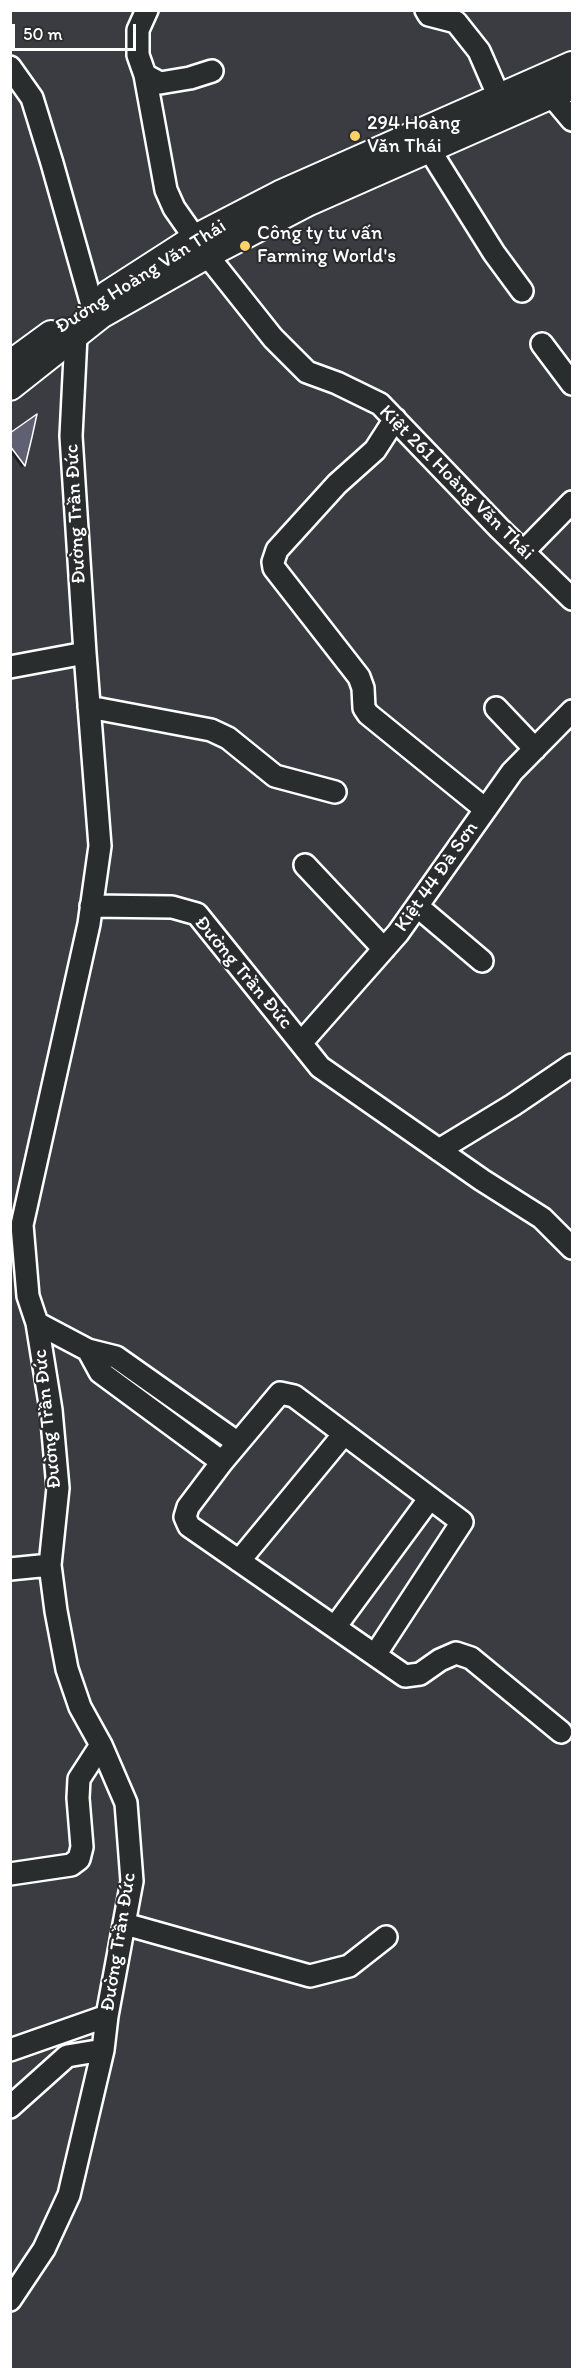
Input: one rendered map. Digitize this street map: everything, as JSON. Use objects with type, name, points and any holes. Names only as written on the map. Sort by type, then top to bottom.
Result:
[{"type":"main road","name":"Đường Hoàng Văn Thái","points":[[10,364],[72,328],[101,315],[280,194],[573,65]]},
{"type":"main road","name":"Đường Hoàng Văn Thái","points":[[72,328],[92,305],[201,246],[309,202],[562,91]]},
{"type":"main road","points":[[10,387],[72,328]]},
{"type":"street","name":"Kiệt 261 Hoàng Văn Thái","points":[[147,10],[138,30],[138,54],[145,75],[166,190],[174,208],[201,246],[273,338],[307,372],[337,383],[380,404],[573,598]]},
{"type":"street","points":[[426,10],[429,15],[456,22],[479,51],[499,97]]},
{"type":"street","points":[[10,67],[32,98],[92,305]]},
{"type":"street","points":[[145,75],[159,83],[190,78],[213,71]]},
{"type":"street","points":[[562,91],[573,120]]},
{"type":"street","points":[[429,149],[494,253],[522,291]]},
{"type":"street","name":"Đường Trần Đức","points":[[10,2300],[44,2250],[69,2195],[103,2050],[107,2016],[132,1881],[126,1803],[101,1744],[80,1707],[67,1669],[50,1565],[58,1488],[51,1410],[37,1323],[28,1296],[22,1225],[91,906],[100,846],[85,653],[72,435],[72,328]]},
{"type":"street","points":[[542,344],[573,384]]},
{"type":"street","points":[[395,419],[375,450],[337,484],[277,550],[273,562],[276,574],[359,677],[363,688],[364,708],[368,714],[485,809]]},
{"type":"street","points":[[524,551],[573,502]]},
{"type":"street","points":[[10,667],[85,653]]},
{"type":"street","points":[[89,707],[211,730],[228,738],[274,776],[335,792]]},
{"type":"street","points":[[496,708],[535,749]]},
{"type":"street","name":"Kiệt 44 Đà Sơn","points":[[301,1043],[384,949],[512,772],[573,711]]},
{"type":"street","points":[[305,865],[384,949]]},
{"type":"street","name":"Đường Trần Đức","points":[[91,906],[172,907],[197,914],[320,1067],[542,1218],[573,1248]]},
{"type":"street","points":[[417,906],[482,961]]},
{"type":"street","points":[[439,1150],[568,1074]]},
{"type":"street","points":[[37,1323],[88,1350],[116,1357],[238,1443]]},
{"type":"street","points":[[88,1350],[100,1372],[222,1462]]},
{"type":"street","points":[[375,1655],[462,1522],[294,1396],[280,1393],[222,1462],[188,1507],[185,1517],[189,1526],[405,1676],[420,1674],[440,1660],[456,1653],[471,1658],[561,1731]]},
{"type":"street","points":[[239,1561],[344,1434]]},
{"type":"street","points":[[334,1627],[430,1498]]},
{"type":"street","points":[[10,1569],[50,1565]]},
{"type":"street","points":[[10,1874],[71,1865],[79,1859],[82,1847],[78,1798],[79,1779],[101,1744]]},
{"type":"street","points":[[125,1924],[310,1976],[349,1966],[386,1937]]},
{"type":"street","points":[[10,2050],[107,2016]]},
{"type":"street","points":[[10,2107],[67,2056],[103,2050]]},
{"type":"building","points":[[37,414],[25,466],[10,446],[10,433]]},
{"type":"place","name":"294 Hoàng Văn Thái","points":[[355,136]]},
{"type":"place","name":"Công ty tư vấn Farming World's","points":[[245,246]]}]
